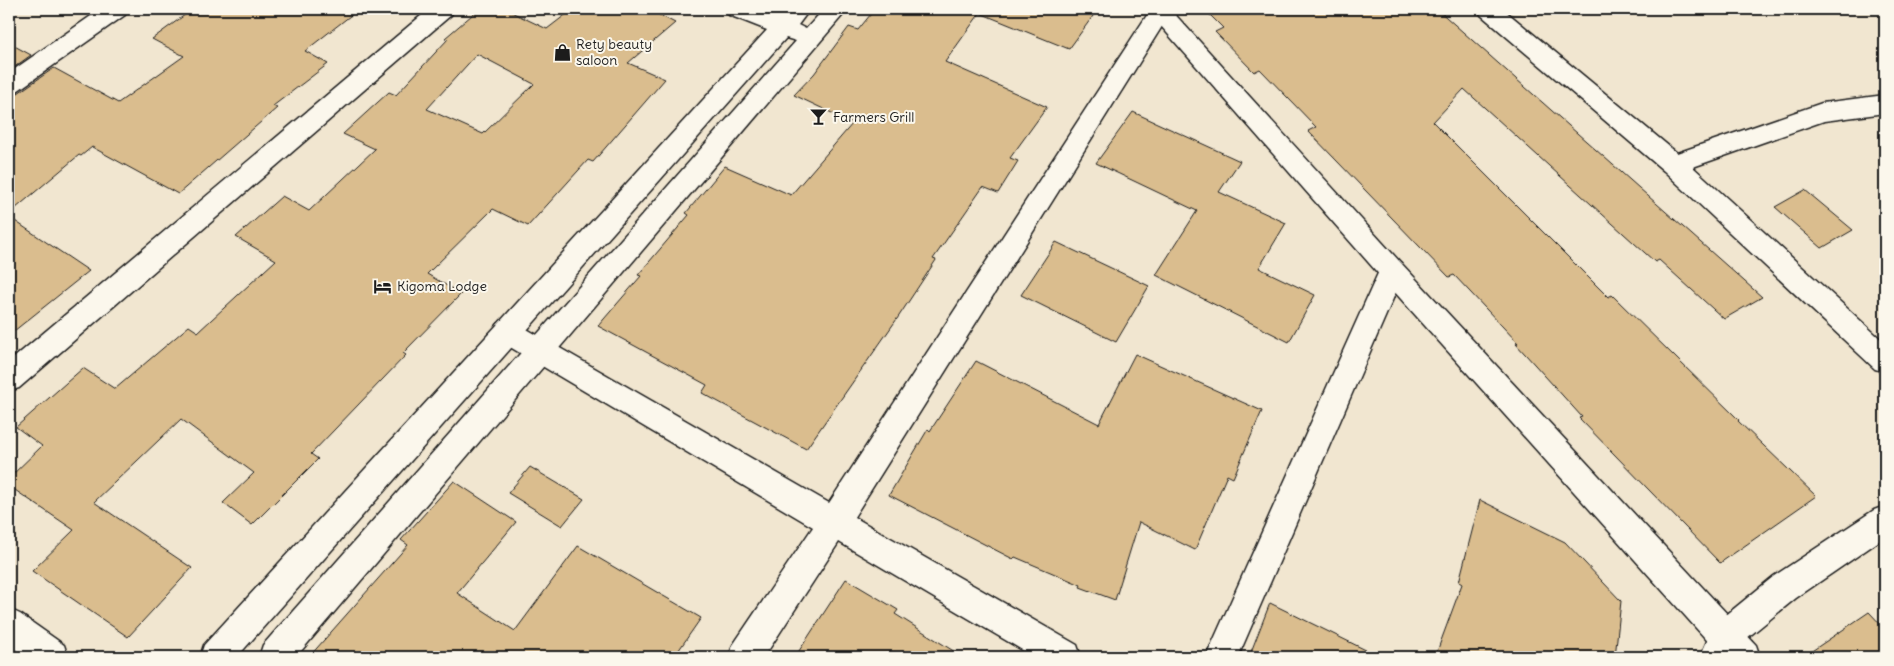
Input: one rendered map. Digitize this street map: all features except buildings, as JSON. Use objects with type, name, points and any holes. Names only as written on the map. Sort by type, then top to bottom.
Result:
[{"type":"street","points":[[9,85],[117,9]]},
{"type":"street","points":[[9,379],[443,9]]},
{"type":"street","points":[[737,9],[791,18],[811,37]]},
{"type":"street","points":[[275,657],[539,350],[811,37],[838,9]]},
{"type":"street","points":[[1489,9],[1673,164],[1885,360]]},
{"type":"street","points":[[745,657],[834,522],[1158,10],[1728,650],[1785,587],[1885,520]]},
{"type":"street","points":[[216,657],[791,18]]},
{"type":"street","points":[[1673,164],[1822,112],[1885,104]]},
{"type":"street","points":[[1222,657],[1392,271]]},
{"type":"street","points":[[508,332],[1066,657]]},
{"type":"street","points":[[9,625],[52,657]]},
{"type":"place","name":"Rety beauty saloon","points":[[562,52]]},
{"type":"place","name":"Farmers Grill","points":[[819,117]]},
{"type":"place","name":"Kigoma Lodge","points":[[383,286]]}]
